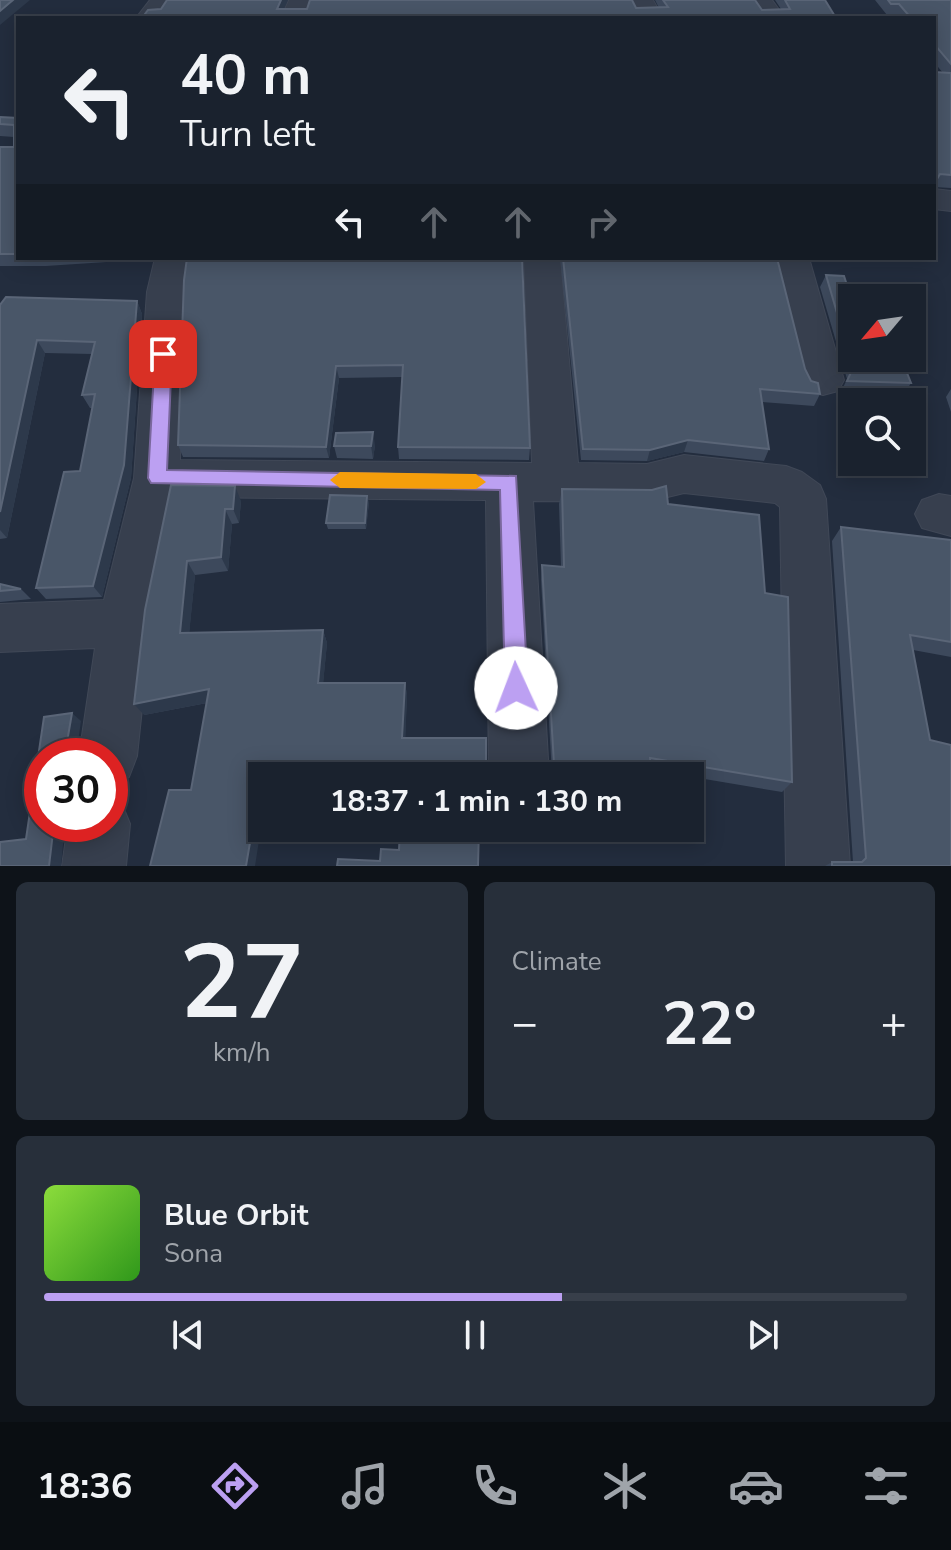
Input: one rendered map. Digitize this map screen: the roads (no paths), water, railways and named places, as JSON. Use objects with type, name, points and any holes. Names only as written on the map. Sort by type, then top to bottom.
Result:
[{"type":"street","points":[[151,16],[163,0]]},
{"type":"street","points":[[110,738],[125,623],[157,478],[166,292],[173,260]]},
{"type":"street","points":[[520,762],[542,260]]},
{"type":"street","points":[[792,260],[823,380]]},
{"type":"street","points":[[157,478],[647,483],[684,474],[786,485],[803,499],[818,866]]},
{"type":"street","points":[[0,628],[125,623]]},
{"type":"street","points":[[94,866],[97,842]]}]
